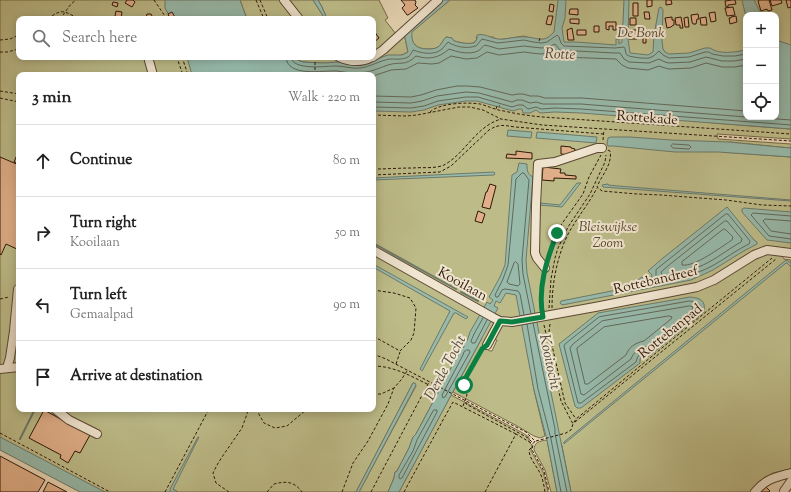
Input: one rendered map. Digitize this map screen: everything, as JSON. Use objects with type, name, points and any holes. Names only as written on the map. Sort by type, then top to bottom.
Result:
[{"type":"street","points":[[284,0],[297,16]]},
{"type":"street","points":[[376,55],[438,0]]},
{"type":"street","points":[[149,60],[152,72]]},
{"type":"street","points":[[348,60],[365,60]]},
{"type":"street","points":[[545,268],[535,253],[538,164],[555,162],[597,148],[602,148]]},
{"type":"street","name":"Rottebandreef","points":[[546,316],[697,287],[714,280],[754,255],[767,250],[791,253]]},
{"type":"street","name":"Kooilaan","points":[[376,252],[497,319],[512,322],[546,316]]},
{"type":"street","points":[[3,368],[10,358],[16,310]]},
{"type":"street","points":[[487,345],[497,319]]},
{"type":"street","points":[[3,368],[16,367]]},
{"type":"street","points":[[59,412],[69,420],[97,434]]},
{"type":"street","points":[[755,492],[770,478],[791,473]]},
{"type":"street","points":[[784,491],[791,481]]},
{"type":"path","points":[[62,16],[76,0]]},
{"type":"path","points":[[154,0],[165,16]]},
{"type":"path","points":[[256,0],[263,16]]},
{"type":"path","points":[[260,0],[267,16]]},
{"type":"path","points":[[52,16],[58,12],[65,12],[74,16]]},
{"type":"path","points":[[0,40],[10,39],[16,36]]},
{"type":"path","points":[[0,52],[16,50]]},
{"type":"path","points":[[178,60],[182,72]]},
{"type":"path","points":[[183,60],[187,72]]},
{"type":"path","points":[[315,60],[316,72]]},
{"type":"path","points":[[0,91],[16,94]]},
{"type":"path","points":[[0,98],[16,101]]},
{"type":"path","points":[[376,115],[406,116],[429,113],[438,107],[458,103],[480,104],[496,110],[543,117],[791,134]]},
{"type":"path","points":[[496,110],[497,106],[500,106]]},
{"type":"path","name":"Rottekade","points":[[429,113],[459,107],[470,107],[483,110],[501,119],[542,125],[791,141]]},
{"type":"path","points":[[376,169],[442,166],[452,160],[485,126],[501,119]]},
{"type":"path","points":[[376,175],[440,172],[451,166],[489,130],[500,125],[604,134]]},
{"type":"path","points":[[573,424],[576,419],[565,403],[549,332],[550,322],[541,307],[541,296],[545,268],[557,233],[583,194],[589,177],[600,158],[604,129]]},
{"type":"path","points":[[546,316],[552,310],[554,283],[558,260],[562,249],[568,235],[597,187],[611,156],[610,151],[602,148]]},
{"type":"path","points":[[573,424],[561,401],[550,352],[546,316],[555,258],[558,248],[568,227],[587,198],[605,162],[606,154],[602,148]]},
{"type":"path","points":[[597,187],[609,192],[791,206]]},
{"type":"path","name":"Rottebanpad","points":[[536,441],[560,435],[571,430],[573,424],[774,260],[780,257],[775,256],[771,258],[576,419]]},
{"type":"path","points":[[376,290],[394,293],[410,298],[416,308],[414,333],[411,340],[400,351],[396,364]]},
{"type":"path","points":[[376,338],[400,351]]},
{"type":"path","points":[[487,345],[482,349],[465,379],[464,385],[466,404],[528,438],[533,444]]},
{"type":"path","points":[[376,355],[396,364],[526,432],[536,441],[528,452],[540,473],[545,492]]},
{"type":"path","points":[[376,366],[394,368],[428,384]]},
{"type":"path","points":[[342,492],[353,463],[368,441],[388,404],[394,388],[407,370]]},
{"type":"path","points":[[371,492],[429,382]]},
{"type":"path","points":[[376,394],[381,394],[394,388]]},
{"type":"path","points":[[462,406],[466,401]]},
{"type":"path","points":[[404,492],[453,402],[533,444]]},
{"type":"path","points":[[165,492],[207,412]]},
{"type":"path","points":[[229,492],[216,483],[213,473],[216,465],[242,428],[247,412]]},
{"type":"path","points":[[258,412],[264,423],[274,428],[287,426],[303,412]]},
{"type":"path","points":[[0,433],[110,492]]},
{"type":"path","points":[[485,492],[516,434]]},
{"type":"path","points":[[532,448],[544,471],[549,492]]},
{"type":"path","points":[[268,492],[274,484],[284,482],[291,483],[298,487],[302,492]]},
{"type":"green space","name":"Bleiswijkse Zoom","points":[[0,0],[185,0],[189,16],[16,16],[16,60],[201,60],[204,72],[16,72],[16,412],[376,412],[376,96],[465,91],[714,123],[791,129],[791,139],[717,134],[718,139],[791,144],[791,148],[729,142],[722,152],[791,157],[791,249],[775,247],[784,259],[791,260],[791,469],[773,473],[764,479],[752,492],[571,492],[562,446],[526,343],[534,390],[545,436],[540,438],[534,436],[453,392],[482,338],[466,342],[464,347],[460,350],[416,434],[413,437],[397,471],[395,472],[388,492],[359,492],[416,386],[414,383],[356,492],[178,492],[173,489],[171,492],[96,492],[0,441]],"holes":[[[486,338],[497,340],[492,351],[482,347]]]},
{"type":"green space","points":[[240,0],[281,0],[294,16],[246,16]]},
{"type":"green space","points":[[288,0],[313,0],[323,16],[301,16]]},
{"type":"green space","points":[[318,0],[379,0],[388,18],[385,20],[396,34],[376,51],[376,16],[326,16]]},
{"type":"green space","name":"De Bonk","points":[[450,0],[791,0],[791,63],[779,64],[779,12],[743,12],[743,66],[632,69],[524,36],[498,40],[493,37],[476,37],[477,39],[474,43],[467,44],[454,41],[452,38],[446,37],[436,48],[424,49],[417,47],[413,43],[411,32]]},
{"type":"green space","points":[[404,33],[408,52],[402,55],[376,60],[376,52]]},
{"type":"green space","points":[[298,60],[335,60],[356,63],[363,60],[375,60],[359,64],[313,63]]},
{"type":"green space","points":[[451,395],[529,437],[529,442],[532,445],[531,451],[543,472],[548,492],[399,492]]},
{"type":"green space","points":[[547,440],[557,492],[551,492],[545,470],[534,450],[536,444],[540,441]]},
{"type":"water","points":[[165,0],[240,0],[246,16],[169,16],[165,8]]},
{"type":"water","points":[[313,0],[318,0],[326,16],[323,16]]},
{"type":"water","name":"Rotte","points":[[443,0],[450,0],[412,32],[413,43],[417,47],[424,49],[436,48],[446,37],[452,38],[454,41],[474,43],[477,39],[477,35],[485,35],[498,39],[528,37],[545,39],[554,32],[558,0],[566,0],[565,18],[562,28],[564,42],[616,45],[616,39],[619,39],[619,44],[622,42],[624,0],[629,0],[628,39],[630,53],[648,55],[653,52],[654,35],[659,8],[661,7],[663,10],[662,41],[665,52],[669,54],[689,53],[705,48],[710,48],[718,52],[743,50],[743,120],[779,120],[779,41],[791,45],[791,129],[581,113],[540,113],[536,110],[530,113],[523,113],[522,109],[513,111],[477,101],[438,105],[424,110],[411,112],[376,111],[376,72],[191,72],[188,60],[298,60],[303,62],[337,62],[347,64],[368,62],[388,55],[402,55],[408,52],[404,33]]},
{"type":"water","points":[[742,0],[754,0],[760,12],[745,12]]},
{"type":"water","points":[[508,130],[532,132],[531,138],[507,136]]},
{"type":"water","points":[[537,132],[597,137],[596,143],[536,138]]},
{"type":"water","points":[[608,138],[729,142],[791,148],[791,157],[718,152],[675,152],[608,146]]},
{"type":"water","points":[[519,163],[527,164],[528,172],[533,177],[526,260],[527,273],[571,492],[557,492],[547,440],[534,390],[516,295],[506,293],[500,303],[496,301],[494,306],[498,308],[399,492],[388,492],[395,472],[397,471],[413,437],[416,434],[461,348],[464,347],[470,332],[487,302],[490,304],[493,300],[489,297],[505,265],[512,175],[517,172]]},
{"type":"water","points":[[494,172],[495,174],[376,180],[376,178]]},
{"type":"water","points":[[577,183],[581,183],[562,207],[540,205],[540,203],[560,205]]},
{"type":"water","points":[[608,184],[791,201],[603,187],[602,185]]},
{"type":"water","points":[[727,207],[757,242],[757,244],[713,270],[691,280],[562,305],[560,303],[561,301],[627,288],[642,277],[645,281],[651,280],[652,275],[648,271]]},
{"type":"water","points":[[742,209],[791,212],[791,243],[767,240],[742,212]]},
{"type":"water","points":[[786,260],[791,263],[791,267],[786,263],[564,444],[564,442]]},
{"type":"water","points":[[376,266],[468,317],[466,319],[454,313],[422,371],[420,369],[450,311],[376,269]]},
{"type":"water","points":[[690,297],[702,300],[704,312],[648,357],[644,356],[640,359],[640,363],[581,408],[577,408],[575,406],[559,344],[598,313]]},
{"type":"water","points":[[413,383],[416,385],[359,492],[356,492]]},
{"type":"water","points":[[0,437],[105,492],[80,492],[0,450]]},
{"type":"water","points":[[198,437],[173,489],[178,492],[170,492],[170,489]]},
{"type":"building","points":[[127,0],[133,0],[135,2],[132,7],[125,3]]},
{"type":"building","points":[[401,0],[415,0],[415,5],[418,8],[407,15],[402,8],[405,5]]},
{"type":"building","points":[[647,0],[652,0],[652,6],[647,7]]},
{"type":"building","points":[[666,0],[671,0],[672,4],[666,5]]},
{"type":"building","points":[[735,0],[736,4],[728,5],[728,7],[726,7],[725,1]]},
{"type":"building","points":[[769,0],[772,10],[768,11],[767,9],[761,11],[758,1]]},
{"type":"building","points":[[770,0],[781,0],[782,3],[772,6]]},
{"type":"building","points":[[786,0],[791,0],[791,7],[788,8]]},
{"type":"building","points":[[113,2],[118,3],[117,7],[112,5]]},
{"type":"building","points":[[633,3],[638,3],[638,16],[633,16]]},
{"type":"building","points":[[550,4],[554,5],[553,12],[549,11]]},
{"type":"building","points":[[733,7],[735,15],[727,16],[725,8]]},
{"type":"building","points":[[570,9],[578,9],[578,15],[569,14]]},
{"type":"building","points":[[116,11],[122,12],[121,16],[115,16]]},
{"type":"building","points":[[172,12],[174,16],[169,16],[168,14]]},
{"type":"building","points":[[644,12],[649,12],[650,19],[645,19]]},
{"type":"building","points":[[715,12],[716,21],[711,22],[709,13]]},
{"type":"building","points":[[698,14],[699,19],[697,19],[696,24],[693,24],[691,15]]},
{"type":"building","points":[[548,16],[553,16],[551,25],[546,24]]},
{"type":"building","points":[[736,16],[737,22],[730,24],[729,18]]},
{"type":"building","points":[[672,17],[672,20],[674,20],[674,25],[667,28],[665,18]]},
{"type":"building","points":[[681,17],[683,28],[680,28],[680,25],[676,25],[675,18]]},
{"type":"building","points":[[688,17],[689,27],[685,27],[684,18]]},
{"type":"building","points":[[706,17],[707,25],[701,25],[700,18]]},
{"type":"building","points":[[630,18],[636,18],[636,25],[630,25]]},
{"type":"building","points":[[570,19],[579,19],[579,24],[570,23]]},
{"type":"building","points":[[606,22],[616,22],[616,30],[613,30],[613,26],[609,26],[609,30],[606,29]]},
{"type":"building","points":[[594,26],[599,26],[599,32],[594,32]]},
{"type":"building","points":[[572,28],[574,40],[568,40],[567,30]]},
{"type":"building","points":[[577,30],[586,30],[586,35],[577,35]]},
{"type":"building","points":[[629,30],[637,30],[637,39],[629,39]]},
{"type":"building","points":[[376,34],[379,38],[376,40]]},
{"type":"building","points":[[643,36],[646,36],[646,43],[643,43]]},
{"type":"building","points":[[561,146],[575,149],[574,153],[571,155],[561,154]]},
{"type":"building","points":[[516,151],[532,153],[532,159],[506,158],[507,154],[516,155]]},
{"type":"building","points":[[0,157],[16,164],[16,249],[6,244],[1,255]]},
{"type":"building","points":[[543,167],[561,169],[560,173],[576,176],[576,179],[554,178],[554,181],[542,180]]},
{"type":"building","points":[[490,184],[496,186],[490,209],[482,207]]},
{"type":"building","points":[[478,211],[485,214],[482,223],[475,221]]},
{"type":"building","points":[[43,412],[48,412],[90,435],[80,453],[75,451],[68,463],[60,458],[61,455],[29,438]]},
{"type":"building","points":[[0,456],[45,480],[38,492],[0,492]]},
{"type":"building","points":[[48,482],[67,492],[43,492]]},
{"type":"building","points":[[766,487],[770,491],[769,492],[761,492]]},
{"type":"waterway","points":[[376,245],[456,289]]},
{"type":"waterway","points":[[461,292],[478,301]]},
{"type":"waterway","points":[[20,439],[34,412]]},
{"type":"route","points":[[464,385],[465,379],[482,349],[487,345],[500,321],[512,322],[543,317],[541,307],[542,283],[545,268],[557,233]]},
{"type":"water label","name":"Kooitocht","points":[[549,362]]},
{"type":"water label","name":"Derde Tocht","points":[[446,368]]}]
